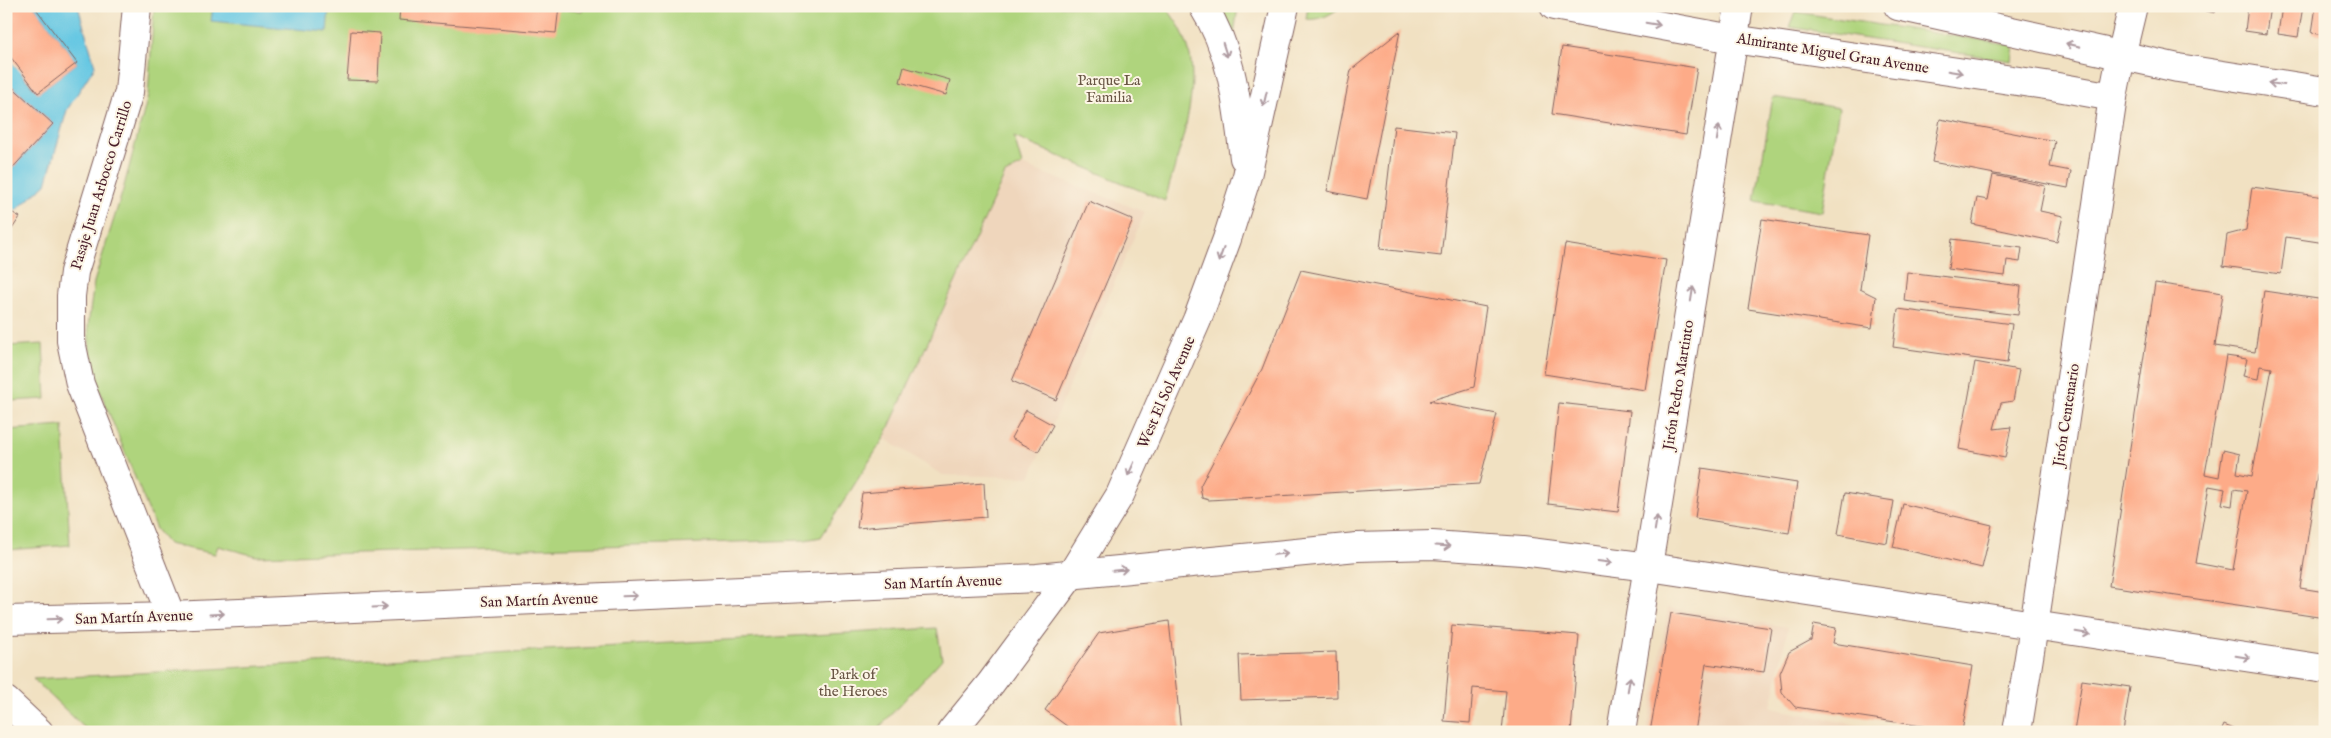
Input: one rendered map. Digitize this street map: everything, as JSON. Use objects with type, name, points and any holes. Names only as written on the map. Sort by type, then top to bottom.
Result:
[{"type":"main road","name":"Pasaje Juan Arbocco Carrillo","points":[[137,6],[129,92],[74,272],[71,296],[72,341],[74,362],[87,404],[171,616]]},
{"type":"main road","points":[[1203,6],[1222,41],[1237,92],[1247,176]]},
{"type":"main road","name":"West El Sol Avenue","points":[[951,732],[992,683],[1071,575],[1120,494],[1197,320],[1227,239],[1247,176],[1285,6]]},
{"type":"main road","name":"Almirante Miguel Grau Avenue","points":[[1554,6],[1733,39],[2114,97]]},
{"type":"main road","name":"Jirón Pedro Martinto","points":[[1621,732],[1739,6]]},
{"type":"main road","points":[[1898,6],[2215,75],[2325,91]]},
{"type":"main road","name":"Jirón Centenario","points":[[2017,732],[2114,97],[2121,56],[2133,6]]},
{"type":"main road","name":"San Martín Avenue","points":[[6,620],[171,616],[1071,575],[1357,546],[1432,546],[1522,551],[1649,567],[2325,669]]},
{"type":"main road","points":[[6,701],[40,732]]},
{"type":"shaded area","points":[[1022,165],[1145,212],[1030,477],[942,475],[884,438],[1005,174]]},
{"type":"shaded area","points":[[1668,608],[1788,627],[1771,708],[1893,732],[1647,732]]},
{"type":"green space","name":"Parque La Familia","points":[[154,6],[559,6],[559,9],[582,11],[583,6],[1165,6],[1185,39],[1190,58],[1192,78],[1191,99],[1182,141],[1165,201],[1014,137],[1022,165],[1005,174],[884,438],[821,537],[805,540],[256,556],[218,546],[215,554],[168,544],[156,529],[98,386],[90,352],[88,326],[94,282],[123,190],[148,96]]},
{"type":"green space","points":[[1214,6],[1238,6],[1232,50]]},
{"type":"green space","points":[[1308,6],[1342,6],[1325,16],[1316,19],[1306,19]]},
{"type":"green space","points":[[1795,12],[2014,45],[2012,61],[1789,27]]},
{"type":"green space","points":[[1773,97],[1839,108],[1822,212],[1755,201]]},
{"type":"green space","points":[[43,344],[46,399],[10,401],[7,346]]},
{"type":"green space","points":[[63,426],[70,545],[8,550],[6,430]]},
{"type":"green space","name":"Park of the Heroes","points":[[937,628],[942,659],[875,732],[89,732],[33,679]]},
{"type":"water","points":[[34,6],[78,6],[95,66],[67,110],[46,184],[16,210],[6,205],[6,175],[53,124],[6,81],[6,56],[38,93],[77,63]]},
{"type":"water","points":[[213,6],[329,6],[327,32],[211,21]]},
{"type":"building","points":[[6,6],[34,6],[77,63],[38,93],[6,51]]},
{"type":"building","points":[[400,6],[559,6],[556,33],[399,20]]},
{"type":"building","points":[[2192,6],[2216,6],[2215,13],[2193,8]]},
{"type":"building","points":[[2248,6],[2270,6],[2266,34],[2245,31]]},
{"type":"building","points":[[2282,6],[2303,6],[2298,37],[2278,34]]},
{"type":"building","points":[[2316,6],[2325,6],[2325,35],[2312,33]]},
{"type":"building","points":[[351,31],[380,33],[378,81],[347,80]]},
{"type":"building","points":[[1400,31],[1367,199],[1327,191],[1351,70]]},
{"type":"building","points":[[1562,47],[1697,68],[1686,135],[1552,114]]},
{"type":"building","points":[[904,67],[950,80],[946,95],[900,82]]},
{"type":"building","points":[[6,81],[53,124],[6,175]]},
{"type":"building","points":[[1940,119],[2055,141],[2050,167],[2071,171],[2068,188],[1932,162]]},
{"type":"building","points":[[1394,126],[1455,133],[1441,256],[1380,249]]},
{"type":"building","points":[[1993,175],[2045,186],[2040,211],[2063,216],[2057,242],[1972,224],[1977,198],[1988,200]]},
{"type":"building","points":[[2252,187],[2325,197],[2325,243],[2286,237],[2281,274],[2223,266],[2227,235],[2246,230]]},
{"type":"building","points":[[1089,201],[1133,220],[1056,400],[1012,381]]},
{"type":"building","points":[[6,209],[20,217],[6,238]]},
{"type":"building","points":[[1762,219],[1868,235],[1860,289],[1876,297],[1872,328],[1748,309]]},
{"type":"building","points":[[1952,239],[2022,248],[2020,262],[2007,260],[2005,276],[1948,269]]},
{"type":"building","points":[[1565,244],[1666,260],[1645,390],[1544,374]]},
{"type":"building","points":[[1301,270],[1486,307],[1474,387],[1429,401],[1497,414],[1479,484],[1209,500],[1202,498],[1200,486],[1262,369]]},
{"type":"building","points":[[1907,272],[2021,286],[2018,315],[1904,301]]},
{"type":"building","points":[[2155,283],[2223,293],[2215,346],[2255,352],[2264,291],[2325,300],[2325,423],[2300,588],[2325,592],[2325,618],[2109,586]],"holes":[[[2226,356],[2247,359],[2243,376],[2258,379],[2260,366],[2272,368],[2252,476],[2237,473],[2240,454],[2223,450],[2219,477],[2205,474]],[[2209,486],[2225,489],[2222,504],[2232,506],[2234,489],[2247,491],[2233,570],[2196,563]]]},
{"type":"building","points":[[1898,309],[2012,324],[2007,363],[1893,347]]},
{"type":"building","points":[[1975,362],[2019,370],[2013,401],[2001,403],[1994,429],[2011,427],[2005,458],[1959,449]]},
{"type":"building","points":[[1559,403],[1630,411],[1618,512],[1548,504]]},
{"type":"building","points":[[1026,410],[1053,425],[1038,452],[1011,438]]},
{"type":"building","points":[[1702,468],[1797,483],[1789,533],[1695,518]]},
{"type":"building","points":[[984,483],[986,517],[857,528],[862,493]]},
{"type":"building","points":[[1845,493],[1894,501],[1887,543],[1838,534]]},
{"type":"building","points":[[1903,504],[1992,525],[1982,568],[1893,547]]},
{"type":"building","points":[[1671,613],[1771,628],[1764,672],[1706,664],[1695,732],[1650,732]]},
{"type":"building","points":[[1169,621],[1181,732],[1075,732],[1045,710],[1099,633]]},
{"type":"building","points":[[1814,624],[1836,628],[1833,643],[1973,666],[1962,732],[1795,707],[1782,692],[1780,673],[1789,652],[1811,640]]},
{"type":"building","points":[[1452,625],[1579,635],[1571,732],[1502,732],[1506,691],[1473,688],[1470,723],[1444,721]]},
{"type":"building","points":[[1336,652],[1337,697],[1241,700],[1239,655]]},
{"type":"building","points":[[2082,680],[2130,687],[2123,732],[2074,732]]},
{"type":"building","points":[[2224,725],[2241,732],[2221,732]]}]
